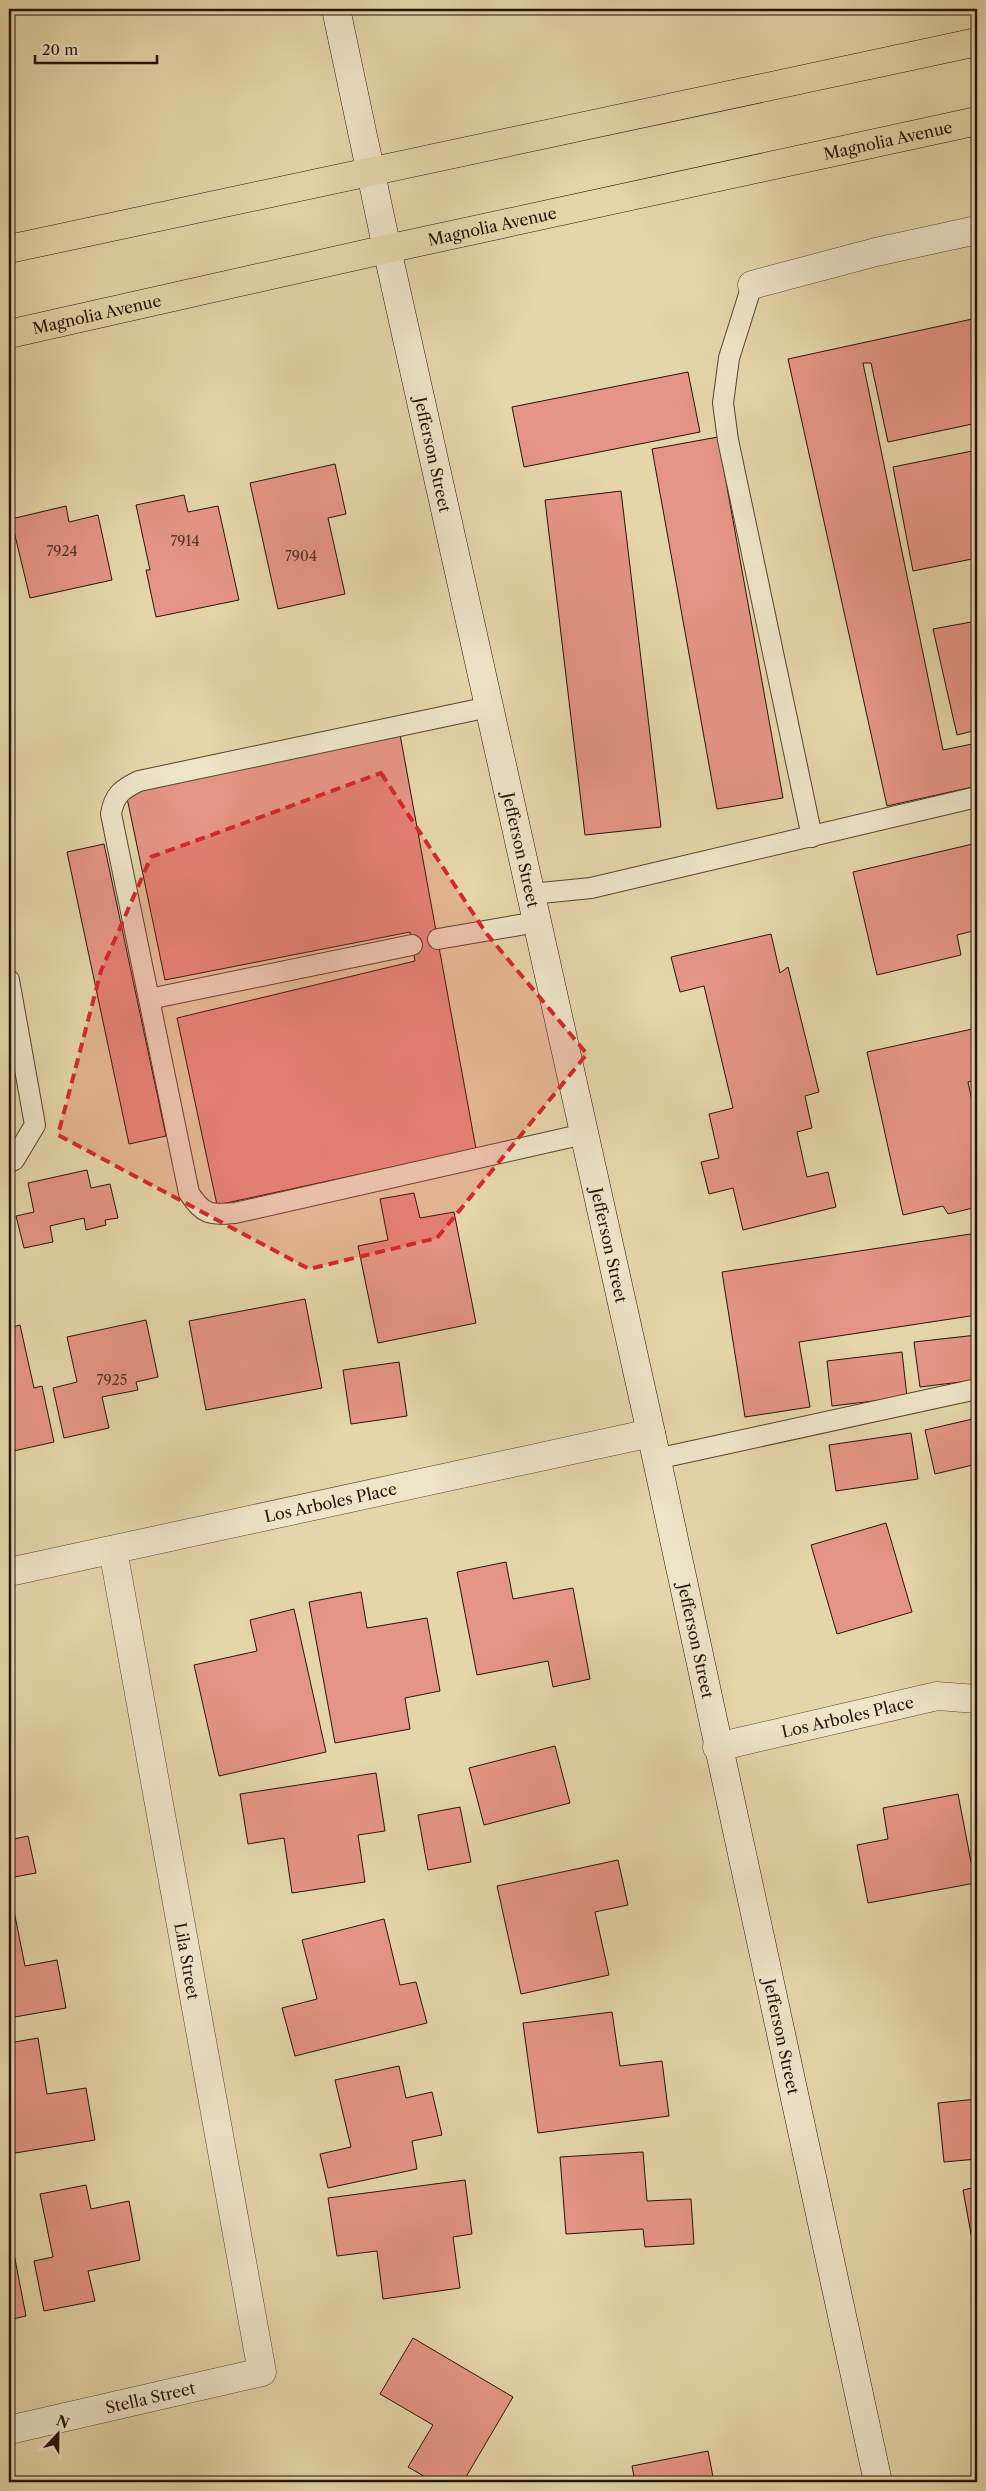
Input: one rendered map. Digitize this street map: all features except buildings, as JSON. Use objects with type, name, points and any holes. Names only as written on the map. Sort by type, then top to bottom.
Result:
[{"type":"main road","points":[[9,249],[977,42]]},
{"type":"main road","name":"Magnolia Avenue","points":[[9,334],[386,248],[977,121]]},
{"type":"street","name":"Jefferson Street","points":[[336,9],[372,172],[386,248],[653,1446],[878,2482]]},
{"type":"street","points":[[752,285],[876,252],[977,230]]},
{"type":"street","name":"Los Arboles Place","points":[[9,1572],[113,1550],[653,1446]]},
{"type":"street","name":"Lila Street","points":[[113,1550],[262,2372]]},
{"type":"street","name":"Los Arboles Place","points":[[717,1747],[937,1696],[977,1699]]},
{"type":"street","name":"Stella Street","points":[[9,2430],[262,2372]]},
{"type":"lane","points":[[752,285],[729,358],[723,403],[728,440],[812,836]]},
{"type":"lane","points":[[489,707],[138,780],[122,789],[113,801],[111,814],[189,1193],[198,1208],[216,1214],[235,1213],[584,1134]]},
{"type":"lane","points":[[531,894],[591,888],[977,797]]},
{"type":"lane","points":[[438,939],[537,922]]},
{"type":"lane","points":[[149,999],[412,945]]},
{"type":"lane","points":[[9,980],[35,1125],[14,1160],[9,1162]]},
{"type":"lane","points":[[653,1446],[977,1389]]},
{"type":"highlighted area","points":[[381,773],[486,933],[587,1054],[437,1238],[309,1269],[58,1135],[101,971],[151,857]]}]
